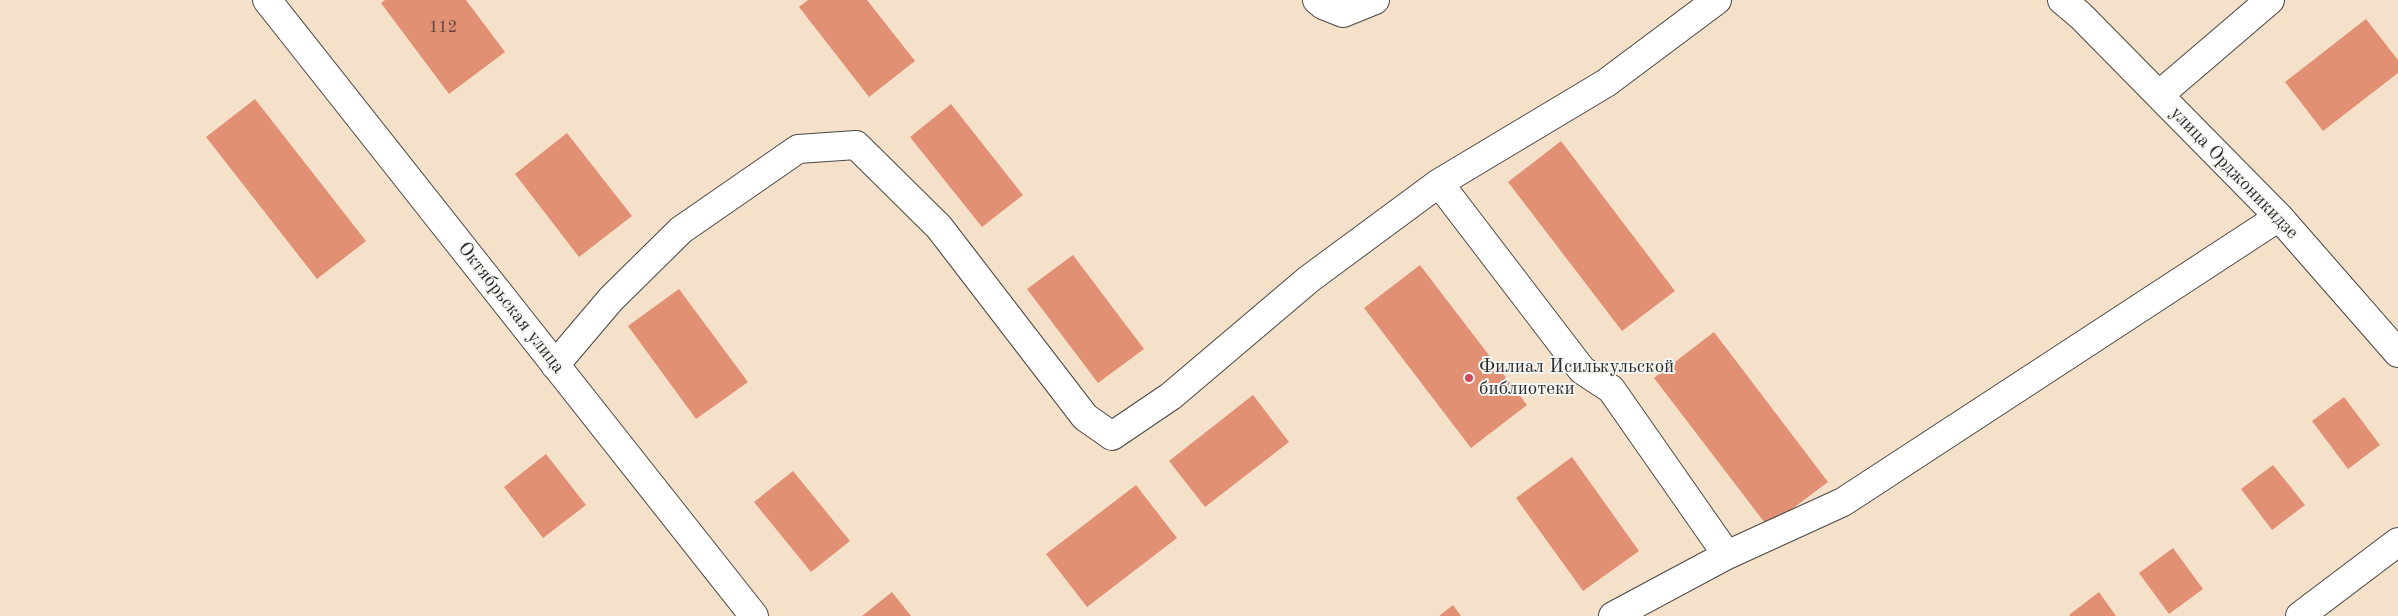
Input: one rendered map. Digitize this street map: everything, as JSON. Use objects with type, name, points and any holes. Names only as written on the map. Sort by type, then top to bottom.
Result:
[{"type":"street","name":"Октябрьская улица","points":[[267,0],[754,616]]},
{"type":"street","points":[[1317,0],[1323,5],[1344,13],[1374,0]]},
{"type":"street","points":[[556,365],[611,299],[681,230],[798,149],[856,145],[940,227],[1085,416],[1112,436],[1171,396],[1309,279],[1439,183],[1606,83],[1716,0]]},
{"type":"street","name":"улица Орджоникидзе","points":[[2062,0],[2081,16],[2279,218],[2398,353]]},
{"type":"street","points":[[2159,95],[2270,0]]},
{"type":"street","points":[[1439,183],[1582,370],[1611,389],[1727,555]]},
{"type":"street","points":[[1613,616],[1727,555],[1843,502],[2279,218]]},
{"type":"street","points":[[2300,616],[2398,542]]},
{"type":"building","points":[[385,0],[466,0],[505,52],[449,94],[381,3]]},
{"type":"building","points":[[808,0],[867,0],[915,61],[869,97],[799,7]]},
{"type":"building","points":[[2366,19],[2398,60],[2398,73],[2323,131],[2285,82]]},
{"type":"building","points":[[255,99],[366,241],[317,279],[206,137]]},
{"type":"building","points":[[951,104],[1023,195],[982,227],[910,137]]},
{"type":"building","points":[[567,133],[632,216],[579,257],[515,174]]},
{"type":"building","points":[[1561,141],[1675,291],[1622,331],[1508,182]]},
{"type":"building","points":[[1073,255],[1144,349],[1098,383],[1027,289]]},
{"type":"building","points":[[1420,265],[1527,405],[1471,448],[1364,308]]},
{"type":"building","points":[[679,289],[748,382],[696,419],[628,326]]},
{"type":"building","points":[[1714,332],[1828,482],[1768,527],[1654,378]]},
{"type":"building","points":[[1253,395],[1289,442],[1205,507],[1169,461]]},
{"type":"building","points":[[2344,397],[2380,445],[2348,469],[2312,421]]},
{"type":"building","points":[[546,454],[586,505],[543,538],[504,487]]},
{"type":"building","points":[[1572,457],[1639,551],[1583,591],[1516,498]]},
{"type":"building","points":[[2273,465],[2305,505],[2272,530],[2241,489]]},
{"type":"building","points":[[793,471],[850,541],[811,572],[754,502]]},
{"type":"building","points":[[1136,485],[1177,538],[1087,607],[1046,554]]},
{"type":"building","points":[[2173,548],[2203,589],[2169,614],[2139,573]]},
{"type":"building","points":[[892,592],[911,616],[862,616]]},
{"type":"building","points":[[2099,592],[2116,616],[2069,615]]},
{"type":"building","points":[[1453,605],[1461,616],[1439,616]]},
{"type":"place","name":"Филиал Исилькульской библиотеки","points":[[1469,378]]}]
